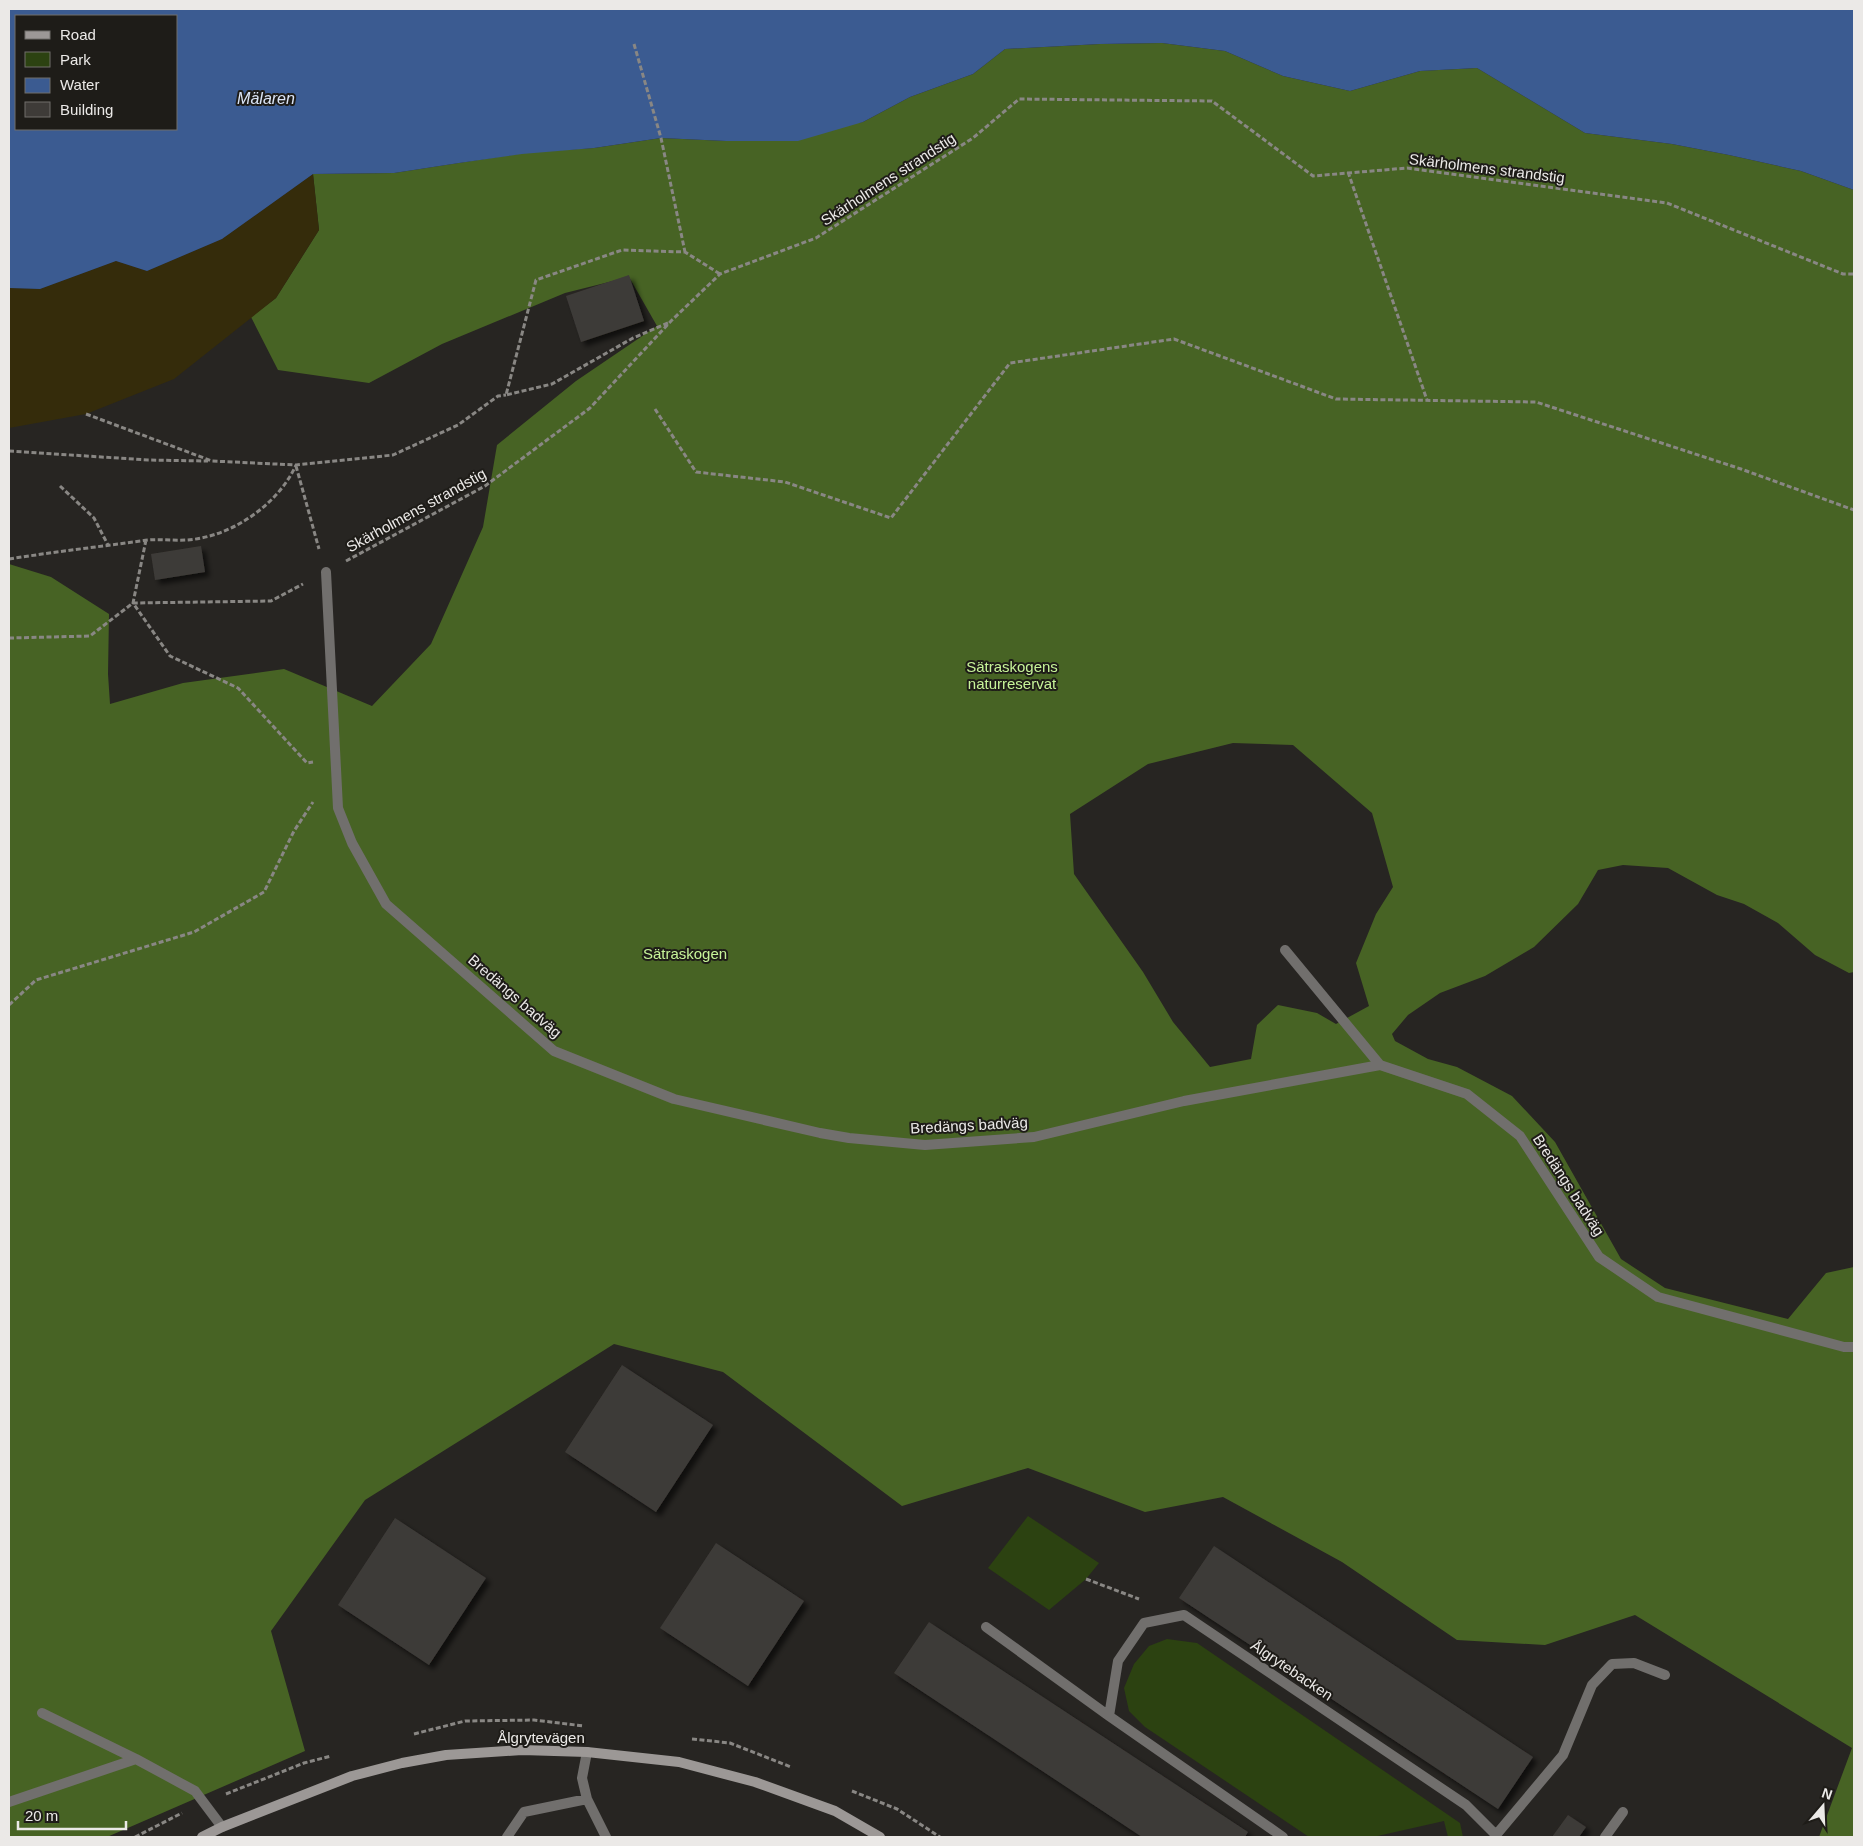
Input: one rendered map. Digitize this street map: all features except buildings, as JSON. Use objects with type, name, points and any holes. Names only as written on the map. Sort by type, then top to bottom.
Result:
[{"type":"street","name":"Ålgrytevägen","points":[[202,1837],[222,1827],[352,1776],[402,1763],[446,1755],[522,1750],[587,1752],[679,1762],[755,1782],[835,1811],[880,1837]]},
{"type":"lane","name":"Bredängs badväg","points":[[326,572],[338,808],[352,843],[386,904],[554,1051],[674,1099],[820,1133],[925,1146],[1034,1137],[1184,1101],[1380,1065],[1466,1094],[1520,1136],[1598,1257],[1658,1297],[1844,1347],[1854,1347]]},
{"type":"lane","points":[[1285,950],[1380,1065]]},
{"type":"lane","name":"Ålgrytebacken","points":[[1109,1716],[1118,1661],[1144,1623],[1184,1615],[1466,1805],[1496,1836]]},
{"type":"lane","points":[[986,1627],[1109,1716],[1283,1837]]},
{"type":"lane","points":[[1496,1836],[1564,1755],[1592,1686],[1612,1664],[1634,1663],[1665,1675]]},
{"type":"lane","points":[[42,1713],[136,1759],[195,1791],[222,1827]]},
{"type":"lane","points":[[587,1752],[582,1778],[587,1799],[606,1837]]},
{"type":"lane","points":[[9,1802],[136,1759]]},
{"type":"lane","points":[[507,1837],[524,1812],[587,1799]]},
{"type":"lane","points":[[1605,1837],[1622,1812]]},
{"type":"path","points":[[634,44],[661,138],[685,252]]},
{"type":"path","name":"Skärholmens strandstig","points":[[133,603],[271,601],[492,481],[590,408],[671,322],[720,274],[816,238],[973,138],[1019,99],[1212,101],[1313,176],[1407,168],[1667,203],[1843,274],[1854,274]]},
{"type":"path","points":[[1348,172],[1427,400]]},
{"type":"path","points":[[506,395],[536,280],[622,250],[685,252],[720,274]]},
{"type":"path","points":[[9,452],[148,460],[296,465],[393,455],[458,425],[498,396],[552,384],[633,338],[671,322]]},
{"type":"path","points":[[655,409],[696,472],[785,482],[890,518],[1010,362],[1174,340],[1336,399],[1536,402],[1741,469],[1854,510]]},
{"type":"path","points":[[86,414],[212,461]]},
{"type":"path","points":[[296,465],[326,572]]},
{"type":"path","points":[[9,559],[146,540],[188,540],[216,534],[251,517],[289,480],[296,465]]},
{"type":"path","points":[[60,486],[94,518],[108,545]]},
{"type":"path","points":[[9,638],[90,636],[133,603],[146,540]]},
{"type":"path","points":[[133,603],[170,656],[238,688],[307,762]]},
{"type":"path","points":[[9,1005],[36,980],[194,932],[264,892],[294,831],[312,804],[337,776]]},
{"type":"path","points":[[1086,1579],[1140,1599]]},
{"type":"green space","name":"Sätraskogen","points":[[1162,43],[1225,51],[1283,76],[1350,91],[1420,71],[1477,68],[1585,133],[1672,144],[1729,155],[1801,171],[1854,190],[1854,972],[1849,973],[1815,955],[1778,923],[1744,904],[1717,895],[1668,868],[1623,865],[1598,870],[1578,904],[1534,947],[1485,976],[1440,993],[1408,1015],[1392,1034],[1395,1041],[1428,1059],[1457,1067],[1512,1096],[1555,1142],[1621,1259],[1665,1288],[1788,1319],[1826,1273],[1854,1267],[1854,1837],[1819,1837],[1852,1748],[1635,1615],[1545,1645],[1457,1640],[1342,1562],[1223,1497],[1145,1512],[1028,1468],[902,1506],[723,1372],[614,1344],[365,1500],[271,1631],[305,1751],[107,1837],[9,1837],[9,564],[51,577],[109,614],[108,674],[110,704],[183,683],[284,669],[372,706],[431,644],[483,527],[497,445],[576,381],[657,326],[629,277],[565,293],[442,344],[369,383],[278,370],[251,317],[276,298],[319,230],[313,174],[394,173],[530,152],[594,148],[661,138],[726,141],[863,122],[910,97],[973,74],[1005,49]],"holes":[[[1233,743],[1293,745],[1372,813],[1393,887],[1376,914],[1356,963],[1369,1006],[1336,1024],[1317,1013],[1278,1005],[1257,1025],[1251,1059],[1210,1067],[1173,1022],[1143,972],[1074,874],[1070,814],[1148,764]]]},
{"type":"green space","points":[[1028,1516],[1099,1563],[1086,1579],[1049,1610],[988,1568]]},
{"type":"green space","points":[[1167,1639],[1197,1643],[1460,1823],[1463,1837],[1448,1837],[1444,1821],[1373,1837],[1309,1837],[1145,1727],[1129,1711],[1124,1688],[1134,1664],[1149,1646]]},
{"type":"sand","points":[[313,174],[319,230],[276,298],[174,379],[86,414],[9,428],[9,288],[40,289],[116,261],[147,271],[222,239]]},
{"type":"water","name":"Mälaren","points":[[9,9],[1854,9],[1854,190],[1801,171],[1729,155],[1672,144],[1585,133],[1477,68],[1420,71],[1350,91],[1283,76],[1225,51],[1162,43],[1005,49],[973,74],[910,97],[863,122],[798,141],[726,141],[661,138],[594,148],[522,154],[394,173],[313,174],[222,239],[147,271],[116,261],[40,289],[9,288]]},
{"type":"park label","name":"Sätraskogens naturreservat","points":[[1012,674]]}]
